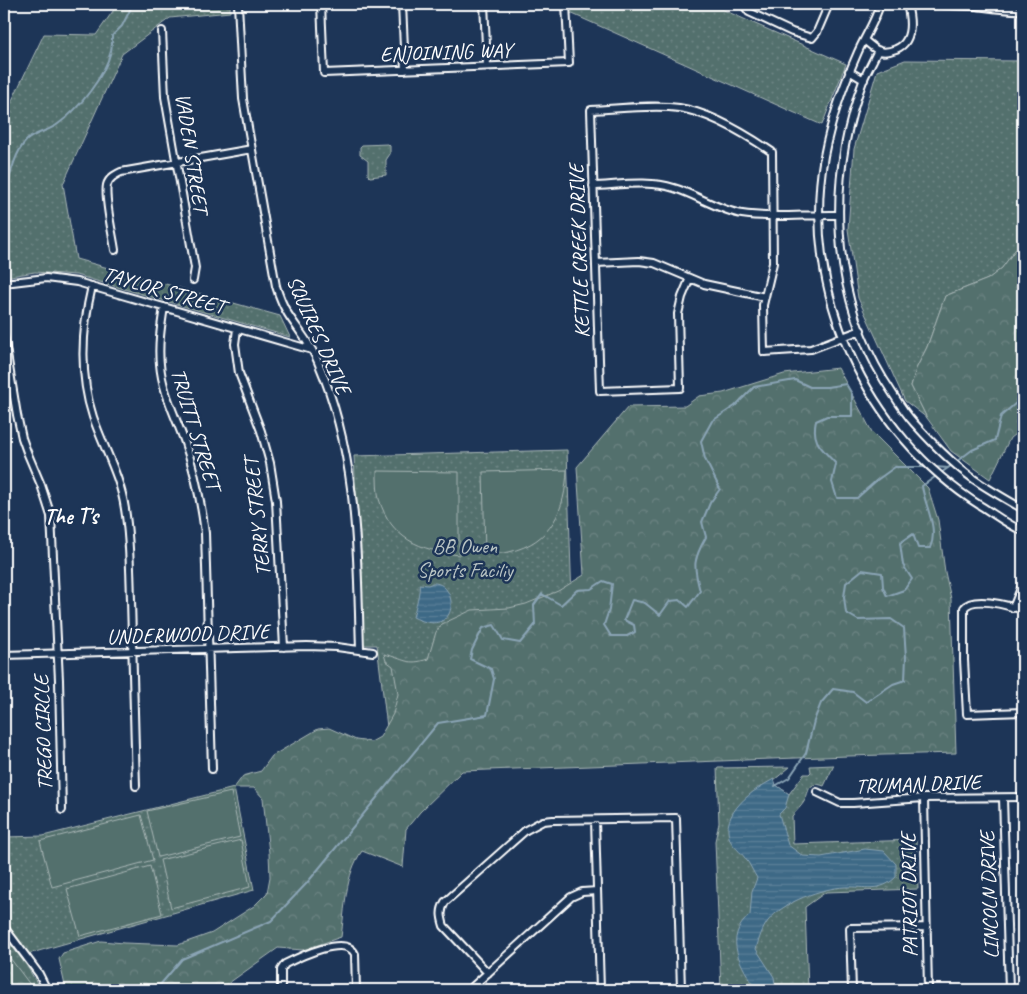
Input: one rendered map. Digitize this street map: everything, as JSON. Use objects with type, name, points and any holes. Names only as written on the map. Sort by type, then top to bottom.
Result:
[{"type":"street","name":"SQUIRES DRIVE","points":[[238,4],[243,99],[276,286],[288,314],[312,350],[324,377],[338,419],[347,458],[356,526],[360,650]]},
{"type":"street","name":"ENJOINING WAY","points":[[321,4],[324,73],[570,63],[566,4]]},
{"type":"street","points":[[402,4],[406,70]]},
{"type":"street","points":[[484,4],[487,66]]},
{"type":"street","points":[[744,4],[749,12],[799,35],[812,38],[817,32],[829,4]]},
{"type":"street","points":[[880,4],[838,100],[827,144],[820,215],[822,249],[835,315],[864,384],[896,431],[927,465],[965,496],[1023,531]]},
{"type":"street","points":[[864,40],[878,50],[888,52],[907,42],[910,29],[910,15],[907,4]]},
{"type":"street","points":[[941,4],[1009,11],[1023,10]]},
{"type":"street","name":"VADEN STREET","points":[[162,31],[166,97],[195,268],[193,280]]},
{"type":"street","points":[[878,50],[864,80],[853,112],[845,149],[838,215],[846,287],[872,360],[893,394],[915,424],[958,466],[980,484],[1023,509]]},
{"type":"street","points":[[850,71],[864,80]]},
{"type":"street","name":"KETTLE CREEK DRIVE","points":[[690,278],[682,297],[678,314],[680,388],[600,390],[590,110],[666,107],[686,109],[740,132],[772,152],[772,216]]},
{"type":"street","points":[[115,250],[106,194],[107,184],[114,175],[121,172],[252,149]]},
{"type":"street","points":[[593,186],[648,184],[666,186],[678,189],[736,213],[751,216],[838,215]]},
{"type":"street","points":[[772,216],[773,262],[763,315],[764,352],[811,349],[860,330]]},
{"type":"street","points":[[596,263],[649,262],[707,284],[765,298]]},
{"type":"street","name":"TAYLOR STREET","points":[[4,283],[46,278],[60,279],[92,286],[312,350]]},
{"type":"street","points":[[92,286],[84,321],[86,384],[93,416],[120,482],[124,503],[128,536],[133,651],[136,786]]},
{"type":"street","name":"TRUITT STREET","points":[[164,307],[159,346],[164,387],[189,455],[201,500],[209,649],[212,769]]},
{"type":"street","name":"TERRY STREET","points":[[238,329],[235,344],[237,365],[261,431],[270,463],[276,501],[284,647]]},
{"type":"street","name":"TREGO CIRCLE","points":[[4,336],[22,438],[51,516],[62,810]]},
{"type":"street","points":[[1014,608],[1023,583]]},
{"type":"street","points":[[1023,610],[980,602],[971,602],[965,605],[964,608],[967,714],[1023,712]]},
{"type":"street","name":"UNDERWOOD DRIVE","points":[[4,655],[284,647],[321,647],[373,652]]},
{"type":"street","name":"TRUMAN DRIVE","points":[[817,792],[840,803],[853,804],[924,798],[1023,797]]},
{"type":"street","name":"PATRIOT DRIVE","points":[[924,798],[928,990]]},
{"type":"street","name":"LINCOLN DRIVE","points":[[1003,798],[1009,990]]},
{"type":"street","points":[[488,973],[444,926],[441,908],[445,902],[526,830],[543,821],[676,818],[681,990]]},
{"type":"street","points":[[595,820],[600,990]]},
{"type":"street","points":[[469,990],[571,897],[582,892],[597,891]]},
{"type":"street","points":[[4,927],[39,974],[46,990]]},
{"type":"street","points":[[852,990],[850,928],[926,928]]},
{"type":"street","points":[[281,990],[281,970],[285,964],[316,951],[338,946],[348,946],[353,949],[355,954],[356,990]]},
{"type":"green space","points":[[118,4],[230,4],[230,12],[170,18],[122,54],[63,184],[76,259],[280,316],[290,337],[76,275],[35,272],[4,277],[4,117],[44,34],[96,35]]},
{"type":"green space","points":[[550,4],[710,4],[846,64],[822,125]]},
{"type":"green space","points":[[905,60],[1023,61],[1023,239],[1002,268],[988,279],[945,296],[911,386],[927,418],[905,401],[858,298],[848,229],[854,149],[877,71]]},
{"type":"green space","points":[[388,144],[390,146],[390,154],[386,160],[386,175],[370,177],[368,175],[368,161],[360,155],[360,147],[362,145]]},
{"type":"green space","points":[[1023,239],[1023,428],[1010,438],[990,479],[951,451],[927,418],[911,386],[945,296],[988,279],[1002,268]]},
{"type":"green space","points":[[838,368],[872,432],[928,488],[938,520],[945,572],[951,599],[956,753],[462,771],[420,812],[406,829],[403,867],[362,851],[356,860],[349,881],[341,937],[303,950],[278,948],[219,990],[66,990],[59,959],[63,953],[101,941],[178,945],[212,933],[254,906],[267,893],[270,877],[269,853],[263,798],[254,788],[234,788],[243,776],[261,771],[272,756],[318,729],[329,728],[356,740],[371,742],[380,737],[393,714],[398,694],[393,666],[386,661],[384,654],[410,662],[428,659],[436,632],[442,624],[472,610],[509,608],[526,604],[558,591],[584,575],[577,467],[628,407],[685,406],[699,396],[723,393],[784,374]]},
{"type":"green space","name":"BB Owen Sports Faciliy","points":[[567,450],[577,754],[391,760],[377,645],[363,645],[354,456]]},
{"type":"green space","points":[[567,470],[566,485],[559,511],[546,532],[536,541],[524,547],[506,553],[485,553],[483,472]]},
{"type":"green space","points":[[377,471],[459,472],[459,555],[420,546],[399,533],[384,513],[379,499]]},
{"type":"green space","points":[[834,765],[824,786],[812,786],[804,802],[792,816],[793,844],[916,840],[918,889],[826,892],[805,907],[808,990],[721,990],[715,841],[719,823],[717,768],[790,767],[774,780],[776,785],[789,794],[804,774],[811,772],[810,766]]},
{"type":"green space","points":[[234,788],[254,890],[28,954],[14,936],[4,918],[4,837],[43,836]]},
{"type":"green space","points":[[231,792],[240,837],[158,857],[147,811]]},
{"type":"green space","points":[[141,815],[153,860],[52,887],[40,841]]},
{"type":"green space","points":[[241,840],[250,887],[171,908],[160,860]]},
{"type":"green space","points":[[150,866],[162,914],[80,936],[67,889]]},
{"type":"green space","points":[[4,936],[27,966],[41,990],[4,990]]},
{"type":"green space","points":[[4,950],[34,990],[4,990]]},
{"type":"water","points":[[433,583],[442,585],[448,591],[451,600],[451,609],[447,617],[440,622],[429,622],[413,617],[419,595],[419,584],[428,585]]},
{"type":"water","points":[[774,779],[776,785],[789,794],[785,808],[779,814],[788,845],[803,856],[821,857],[865,849],[884,851],[896,864],[896,877],[878,887],[845,887],[814,893],[793,902],[775,914],[764,927],[756,949],[774,977],[776,990],[757,990],[740,962],[736,943],[737,933],[750,915],[752,891],[757,878],[747,860],[730,840],[728,830],[729,820],[740,803],[757,789]]},
{"type":"waterway","points":[[4,200],[12,168],[22,146],[31,137],[66,118],[90,91],[108,61],[112,36],[122,26],[133,4]]},
{"type":"waterway","points":[[143,990],[160,985],[182,959],[271,921],[307,883],[438,723],[487,715],[494,679],[491,669],[470,659],[472,650],[483,628],[494,625],[503,640],[520,643],[535,625],[534,605],[542,594],[561,605],[577,590],[591,589],[603,581],[612,584],[609,610],[604,625],[611,636],[627,636],[635,632],[634,625],[624,620],[632,600],[645,603],[660,615],[670,601],[680,600],[688,607],[700,591],[695,569],[699,551],[706,537],[702,522],[710,503],[720,489],[705,459],[701,441],[712,421],[735,406],[754,387],[795,380],[810,387],[846,384],[852,394],[852,416],[827,416],[816,421],[815,429],[819,445],[836,464],[832,482],[837,498],[857,498],[895,467],[928,467]]},
{"type":"waterway","points":[[956,462],[972,450],[995,440],[1001,416],[1023,397]]},
{"type":"waterway","points":[[935,467],[948,468],[952,465]]},
{"type":"waterway","points":[[775,786],[789,778],[806,753],[814,721],[821,703],[833,689],[853,692],[866,702],[893,684],[905,680],[904,628],[891,619],[858,620],[846,613],[844,597],[846,583],[862,570],[882,573],[883,587],[887,596],[904,590],[912,579],[903,565],[900,543],[913,534],[918,548],[930,548],[933,533],[931,517],[922,486],[948,468]]},
{"type":"district","name":"The T's","points":[[71,517]]}]
